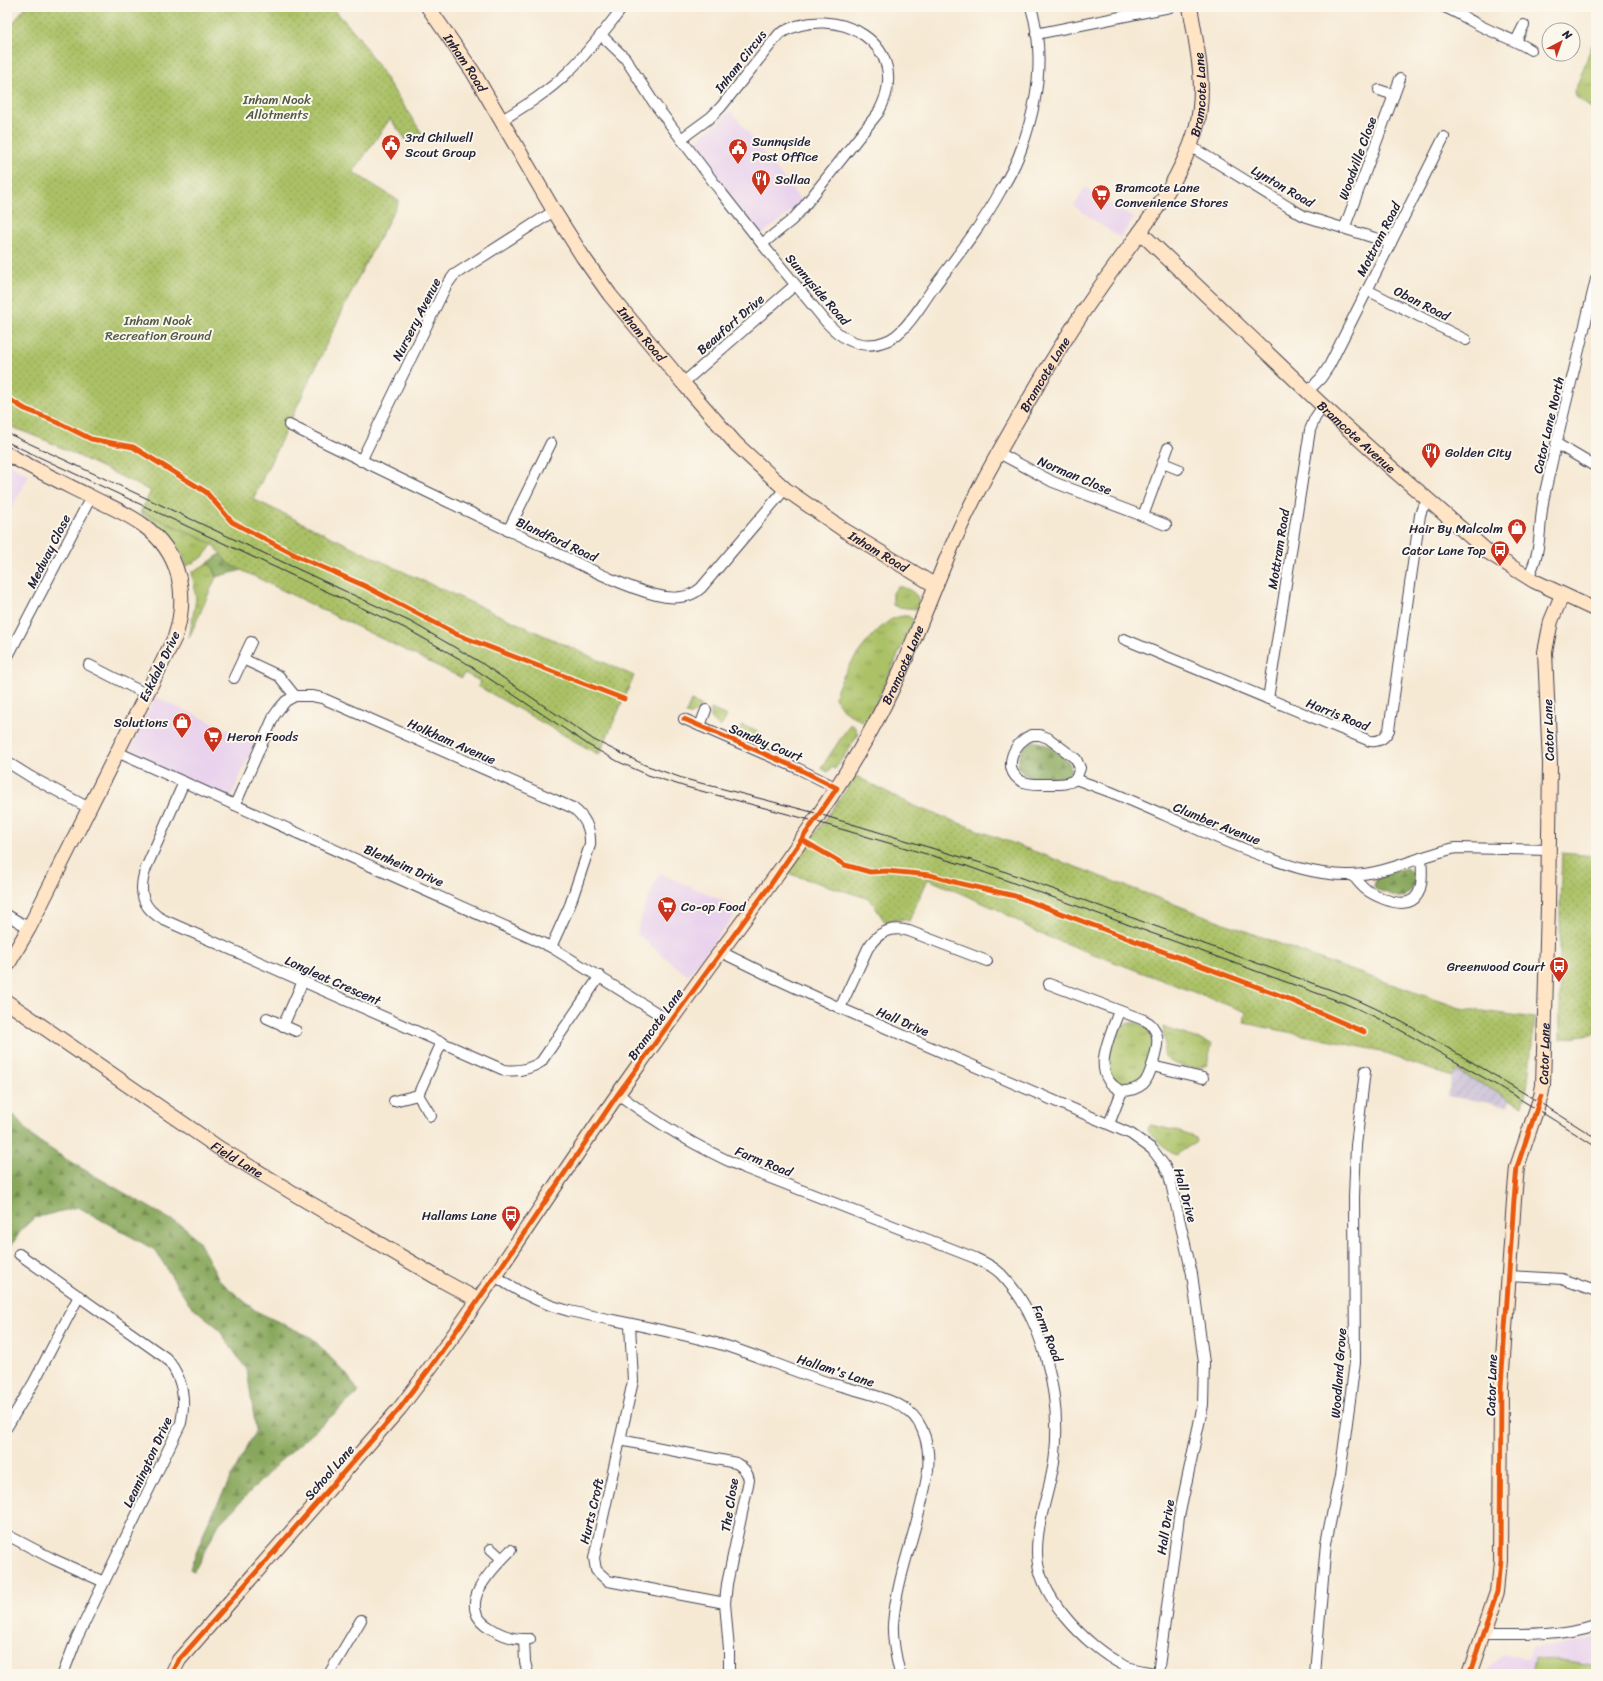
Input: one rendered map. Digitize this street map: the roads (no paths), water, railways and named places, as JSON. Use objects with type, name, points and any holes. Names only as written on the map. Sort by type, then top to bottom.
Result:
[{"type":"street","name":"Inham Road","points":[[428,7],[473,72],[554,211],[583,257],[610,295],[736,444],[785,489],[851,534],[936,586]]},
{"type":"street","points":[[502,120],[542,94],[566,74],[601,35],[623,7]]},
{"type":"street","name":"Sunnyside Road","points":[[601,35],[625,58],[654,103],[681,139],[762,244],[827,323],[847,340],[873,344],[886,342],[902,330],[973,233],[1001,191],[1012,170],[1022,147],[1032,114],[1038,84],[1039,62],[1036,34],[1030,7]]},
{"type":"street","points":[[1036,34],[1170,7]]},
{"type":"street","name":"Bramcote Lane","points":[[495,1276],[618,1094],[771,884],[838,788],[888,699],[915,639],[968,512],[999,453],[1050,365],[1088,304],[1167,192],[1185,159],[1197,126],[1201,81],[1190,7]]},
{"type":"street","points":[[1444,7],[1460,13],[1478,25],[1516,41],[1531,50]]},
{"type":"street","name":"Inham Circus","points":[[681,139],[711,117],[721,107],[779,34],[787,26],[798,20],[810,15],[832,14],[844,17],[859,24],[876,39],[885,56],[889,72],[888,86],[883,105],[802,209],[792,220],[762,244]]},
{"type":"street","points":[[1516,41],[1524,25]]},
{"type":"street","name":"Woodville Close","points":[[1344,229],[1400,80]]},
{"type":"street","points":[[1379,90],[1394,95]]},
{"type":"street","name":"Mottram Road","points":[[1308,391],[1322,378],[1329,366],[1444,137]]},
{"type":"street","name":"Lynton Road","points":[[1190,146],[1304,216],[1391,243]]},
{"type":"street","name":"Nursery Avenue","points":[[362,461],[446,286],[454,275],[554,211]]},
{"type":"street","name":"Bramcote Avenue","points":[[1140,232],[1324,406],[1488,552],[1528,577],[1562,595],[1596,610]]},
{"type":"street","name":"Cator Lane North","points":[[1528,577],[1535,565],[1538,554],[1544,500],[1596,279]]},
{"type":"street","name":"Beaufort Drive","points":[[683,383],[795,284]]},
{"type":"street","name":"Oban Road","points":[[1367,290],[1466,340]]},
{"type":"street","name":"Mottram Road","points":[[1268,699],[1310,430],[1314,418],[1324,406]]},
{"type":"street","name":"Blandford Road","points":[[289,425],[508,530],[634,588],[657,596],[674,598],[691,595],[702,588],[785,489]]},
{"type":"street","points":[[508,530],[551,443]]},
{"type":"street","points":[[1557,444],[1596,468]]},
{"type":"street","points":[[1143,516],[1168,448]]},
{"type":"street","name":"Norman Close","points":[[999,453],[1053,482],[1166,525]]},
{"type":"street","name":"Eskdale Drive","points":[[7,454],[119,511],[150,530],[166,550],[178,573],[182,602],[180,622],[175,637],[29,928],[7,966]]},
{"type":"street","points":[[1162,464],[1178,469]]},
{"type":"street","name":"Medway Close","points":[[7,658],[91,497]]},
{"type":"street","name":"Harris Road","points":[[1124,639],[1370,741],[1376,742],[1383,739],[1389,730],[1420,515],[1422,509],[1429,500]]},
{"type":"street","name":"Cator Lane","points":[[1470,1674],[1497,1592],[1500,1563],[1501,1386],[1517,1167],[1541,1096],[1543,1085],[1546,1021],[1550,764],[1545,652],[1551,621],[1562,595]]},
{"type":"street","points":[[234,678],[251,642]]},
{"type":"street","points":[[235,805],[274,716],[286,701],[295,696],[279,676],[243,659]]},
{"type":"street","points":[[89,665],[146,694]]},
{"type":"street","name":"Holkham Avenue","points":[[295,696],[312,696],[322,698],[573,808],[579,813],[588,827],[591,837],[590,844],[570,905],[551,946]]},
{"type":"street","points":[[700,726],[706,710]]},
{"type":"street","name":"Sandby Court","points":[[684,719],[797,768],[838,788]]},
{"type":"street","points":[[1032,735],[1044,736],[1076,759],[1080,768],[1076,780],[1065,784],[1027,783],[1022,781],[1015,776],[1012,768],[1012,756],[1016,747],[1026,737],[1032,735]]},
{"type":"street","name":"Blenheim Drive","points":[[117,752],[551,946],[670,1021]]},
{"type":"street","points":[[7,762],[31,777],[89,808]]},
{"type":"street","name":"Clumber Avenue","points":[[1076,780],[1118,795],[1216,838],[1272,859],[1325,875],[1353,875],[1385,869],[1456,848],[1549,850]]},
{"type":"street","name":"Longleat Crescent","points":[[184,782],[143,877],[141,888],[144,902],[153,913],[164,920],[504,1070],[519,1070],[534,1066],[546,1056],[600,976]]},
{"type":"street","points":[[1353,875],[1369,893],[1395,903],[1404,904],[1415,898],[1419,892],[1423,875],[1421,858]]},
{"type":"street","points":[[7,915],[29,928]]},
{"type":"street","points":[[840,1008],[872,941],[886,931],[894,929],[909,931],[987,961]]},
{"type":"street","name":"Hall Drive","points":[[721,952],[840,1008],[1134,1136],[1152,1149],[1164,1165],[1169,1176],[1192,1274],[1204,1363],[1203,1405],[1179,1517],[1158,1674]]},
{"type":"street","points":[[283,1026],[303,981]]},
{"type":"street","points":[[1049,984],[1119,1011],[1150,1023],[1154,1029],[1158,1041],[1147,1080],[1136,1089],[1122,1091],[1109,1083],[1103,1068],[1105,1054],[1119,1011]]},
{"type":"street","name":"Field Lane","points":[[7,1002],[218,1148],[443,1281],[478,1300]]},
{"type":"street","points":[[267,1018],[296,1031]]},
{"type":"street","points":[[418,1095],[442,1042]]},
{"type":"street","points":[[1152,1066],[1203,1078]]},
{"type":"street","name":"Woodland Grove","points":[[1315,1674],[1326,1543],[1340,1475],[1355,1362],[1354,1197],[1356,1145],[1365,1071]]},
{"type":"street","points":[[1109,1124],[1122,1091]]},
{"type":"street","name":"Farm Road","points":[[618,1094],[663,1126],[713,1154],[749,1170],[975,1258],[1000,1272],[1019,1297],[1032,1320],[1047,1362],[1056,1401],[1057,1422],[1055,1455],[1037,1552],[1043,1578],[1058,1607],[1081,1635],[1123,1665],[1158,1674]]},
{"type":"street","points":[[394,1100],[418,1095]]},
{"type":"street","points":[[418,1095],[430,1116]]},
{"type":"street","name":"Leamington Drive","points":[[19,1254],[166,1358],[174,1367],[179,1376],[183,1403],[181,1423],[76,1640],[63,1674]]},
{"type":"street","name":"School Lane","points":[[172,1674],[179,1660],[400,1408],[495,1276]]},
{"type":"street","name":"Hallam's Lane","points":[[495,1276],[524,1294],[544,1304],[724,1346],[822,1380],[890,1401],[909,1411],[918,1421],[923,1431],[928,1448],[928,1470],[898,1594],[893,1624],[893,1641],[900,1674]]},
{"type":"street","points":[[1508,1276],[1562,1279],[1596,1291]]},
{"type":"street","points":[[7,1427],[34,1382],[79,1296]]},
{"type":"street","name":"Hurts Croft","points":[[630,1324],[633,1381],[594,1558],[596,1570],[608,1581],[725,1603]]},
{"type":"street","name":"The Close","points":[[620,1440],[736,1463],[742,1466],[747,1473],[749,1480],[727,1584],[725,1603],[729,1650],[729,1674]]},
{"type":"street","points":[[7,1535],[52,1559],[104,1582]]},
{"type":"street","points":[[490,1549],[502,1559]]},
{"type":"street","points":[[511,1550],[486,1575],[479,1586],[476,1599],[476,1613],[478,1619],[496,1631],[527,1639],[525,1662],[528,1674]]},
{"type":"street","points":[[329,1674],[360,1620]]},
{"type":"street","points":[[1483,1634],[1553,1632],[1571,1630],[1596,1624]]},
{"type":"tram line","points":[[7,433],[411,622],[480,662],[594,740],[645,765],[685,779],[812,812],[981,863],[1345,995],[1389,1015],[1430,1038],[1528,1095],[1596,1138]]},
{"type":"tram line","points":[[7,442],[407,629],[460,659],[590,746],[619,762],[648,775],[964,865],[1344,1003],[1384,1021],[1422,1042],[1522,1100],[1596,1147]]},
{"type":"place","name":"3rd Chilwell Scout Group","points":[[391,161]]},
{"type":"place","name":"Sunnyside Post Office","points":[[738,165]]},
{"type":"place","name":"Sollaa","points":[[761,196]]},
{"type":"place","name":"Bramcote Lane Convenience Stores","points":[[1101,211]]},
{"type":"place","name":"Golden City","points":[[1431,469]]},
{"type":"place","name":"Hair By Malcolm","points":[[1517,545]]},
{"type":"place","name":"Cator Lane Top","points":[[1500,567]]},
{"type":"place","name":"Solutions","points":[[182,739]]},
{"type":"place","name":"Heron Foods","points":[[213,753]]},
{"type":"place","name":"Co-op Food","points":[[667,923]]},
{"type":"place","name":"Greenwood Court","points":[[1559,983]]},
{"type":"place","name":"Hallams Lane","points":[[511,1232]]},
{"type":"park label","name":"Inham Nook Allotments","points":[[277,106]]},
{"type":"park label","name":"Inham Nook Recreation Ground","points":[[158,328]]}]
